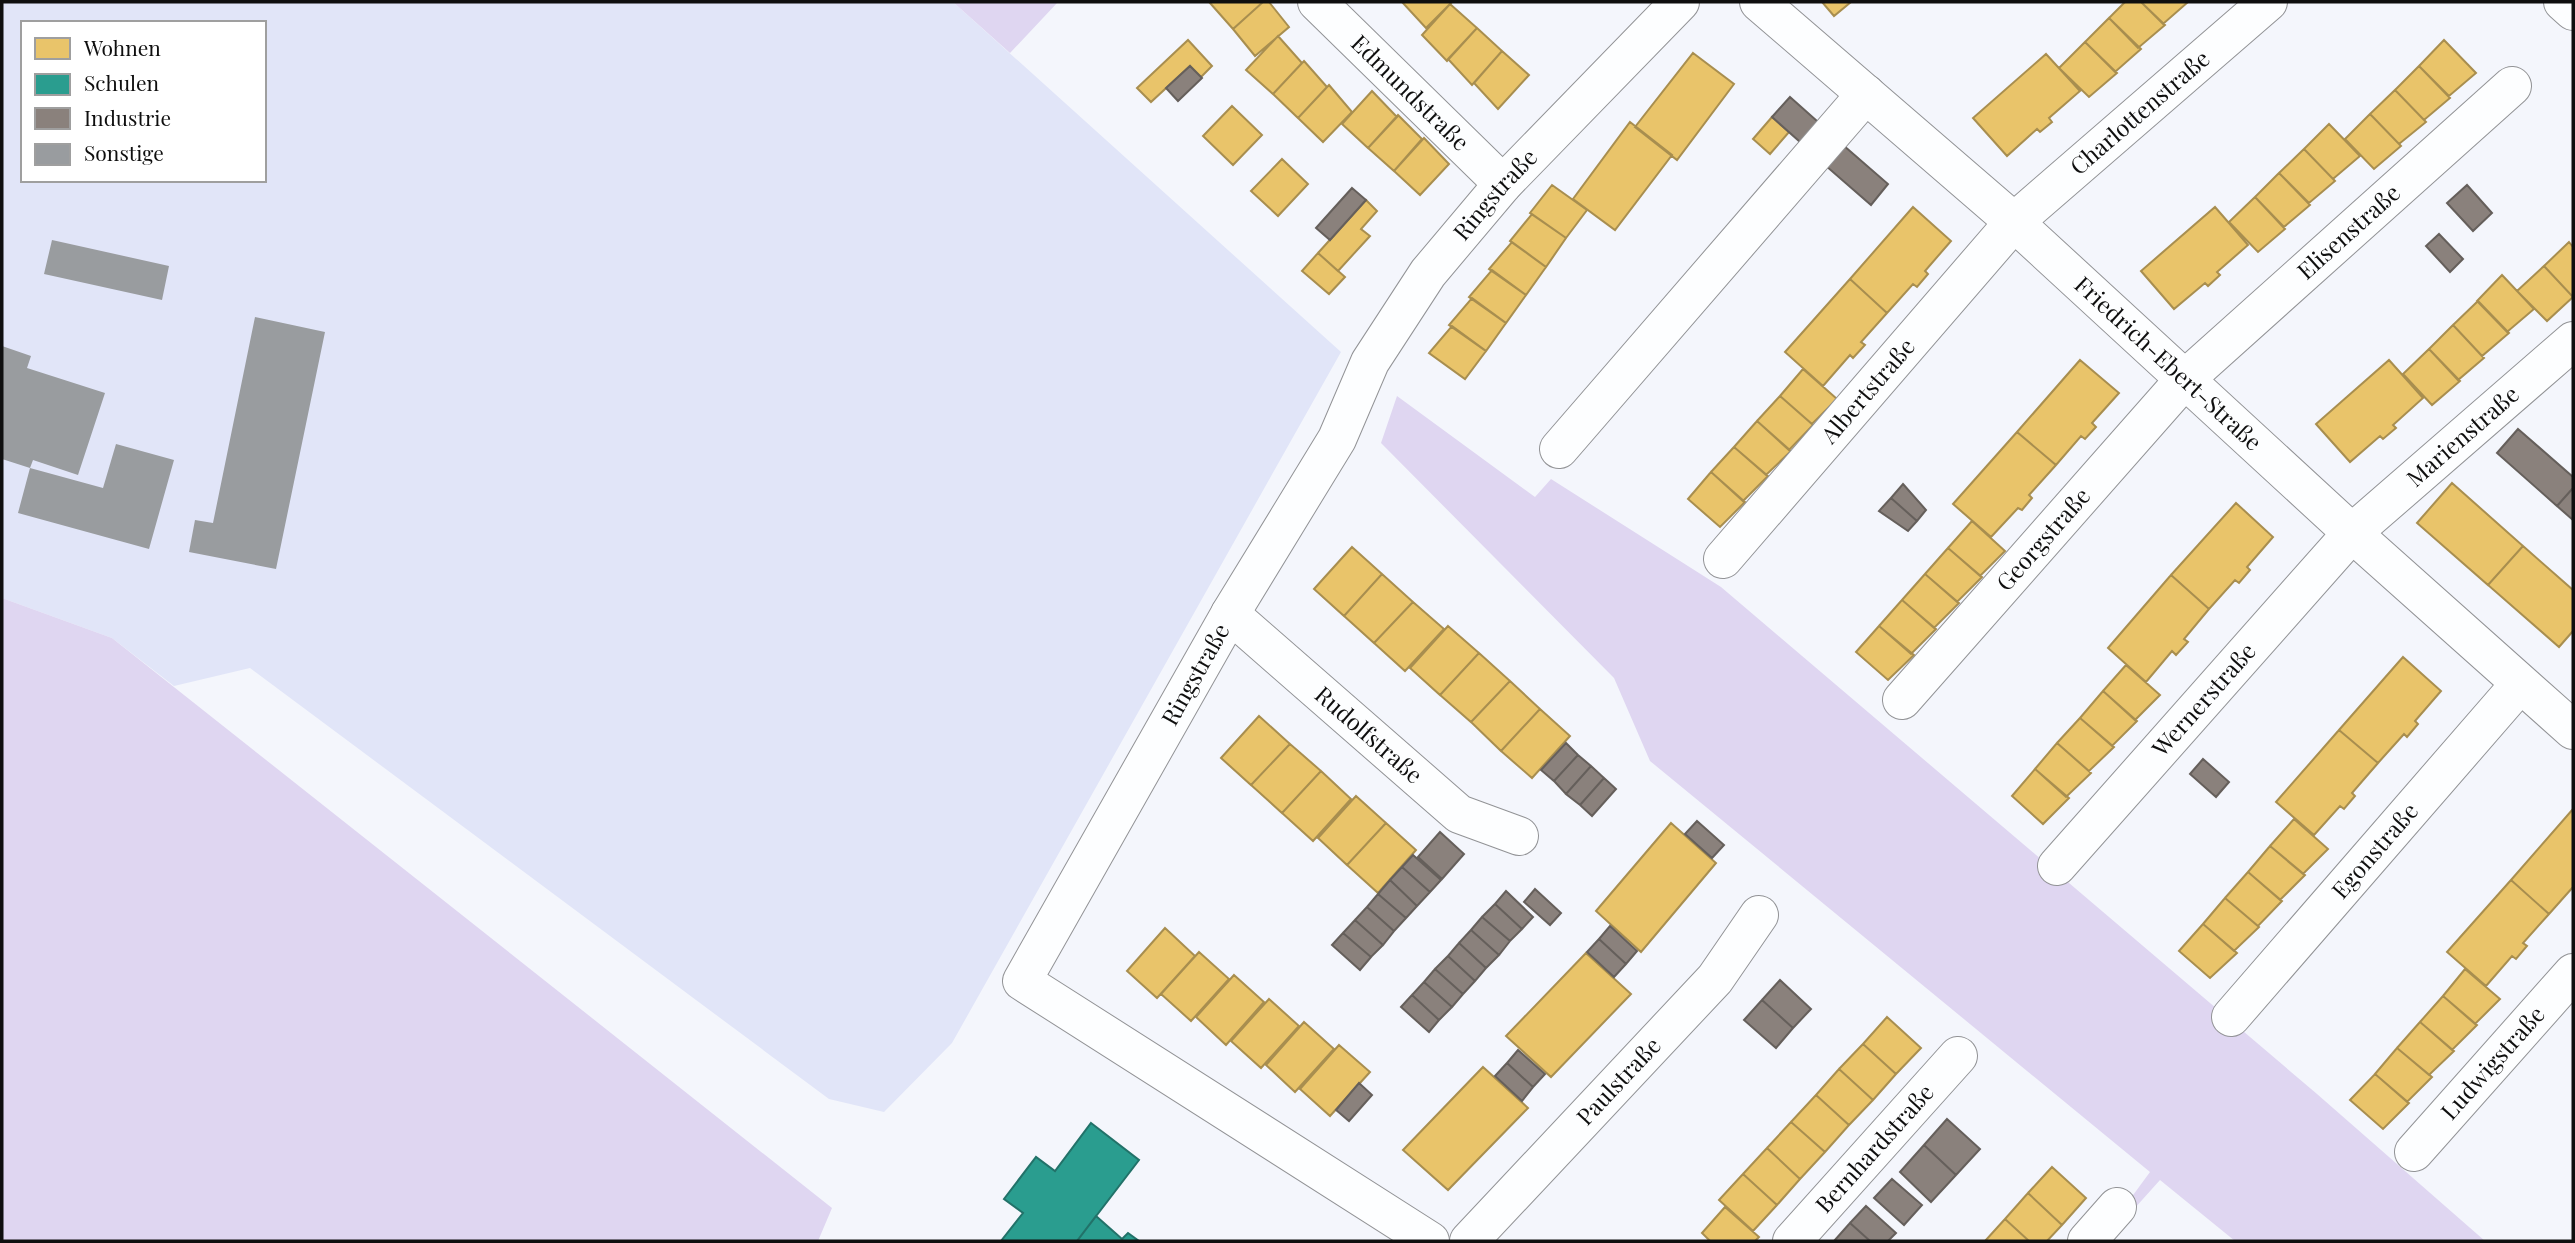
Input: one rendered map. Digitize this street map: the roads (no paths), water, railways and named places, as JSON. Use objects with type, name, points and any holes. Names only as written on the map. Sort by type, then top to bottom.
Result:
[{"type":"street","name":"Edmundstraße","points":[[1317,2],[1503,184]]},
{"type":"street","name":"Friedrich-Ebert-Straße","points":[[1759,2],[2014,222],[2352,533],[2573,730]]},
{"type":"street","name":"Charlottenstraße","points":[[2014,222],[2267,2]]},
{"type":"street","points":[[2563,2],[2573,11]]},
{"type":"street","name":"Ringstraße","points":[[1430,1241],[1022,981],[1230,614],[1337,439],[1375,355],[1428,273],[1503,184],[1676,3]]},
{"type":"street","name":"Elisenstraße","points":[[2184,380],[2512,86]]},
{"type":"street","points":[[1559,449],[1866,94]]},
{"type":"street","name":"Albertstraße","points":[[1723,559],[2014,222]]},
{"type":"street","name":"Marienstraße","points":[[2352,533],[2573,341]]},
{"type":"street","name":"Georgstraße","points":[[1902,700],[2184,380]]},
{"type":"street","name":"Wernerstraße","points":[[2057,866],[2352,533]]},
{"type":"street","name":"Rudolfstraße","points":[[1230,614],[1460,814],[1520,836]]},
{"type":"street","name":"Egonstraße","points":[[2231,1017],[2520,684]]},
{"type":"street","name":"Paulstraße","points":[[1469,1241],[1715,979],[1759,915]]},
{"type":"street","name":"Ludwigstraße","points":[[2414,1152],[2573,973]]},
{"type":"street","name":"Bernhardstraße","points":[[1792,1241],[1958,1056]]},
{"type":"street","points":[[2087,1241],[2117,1207]]}]
